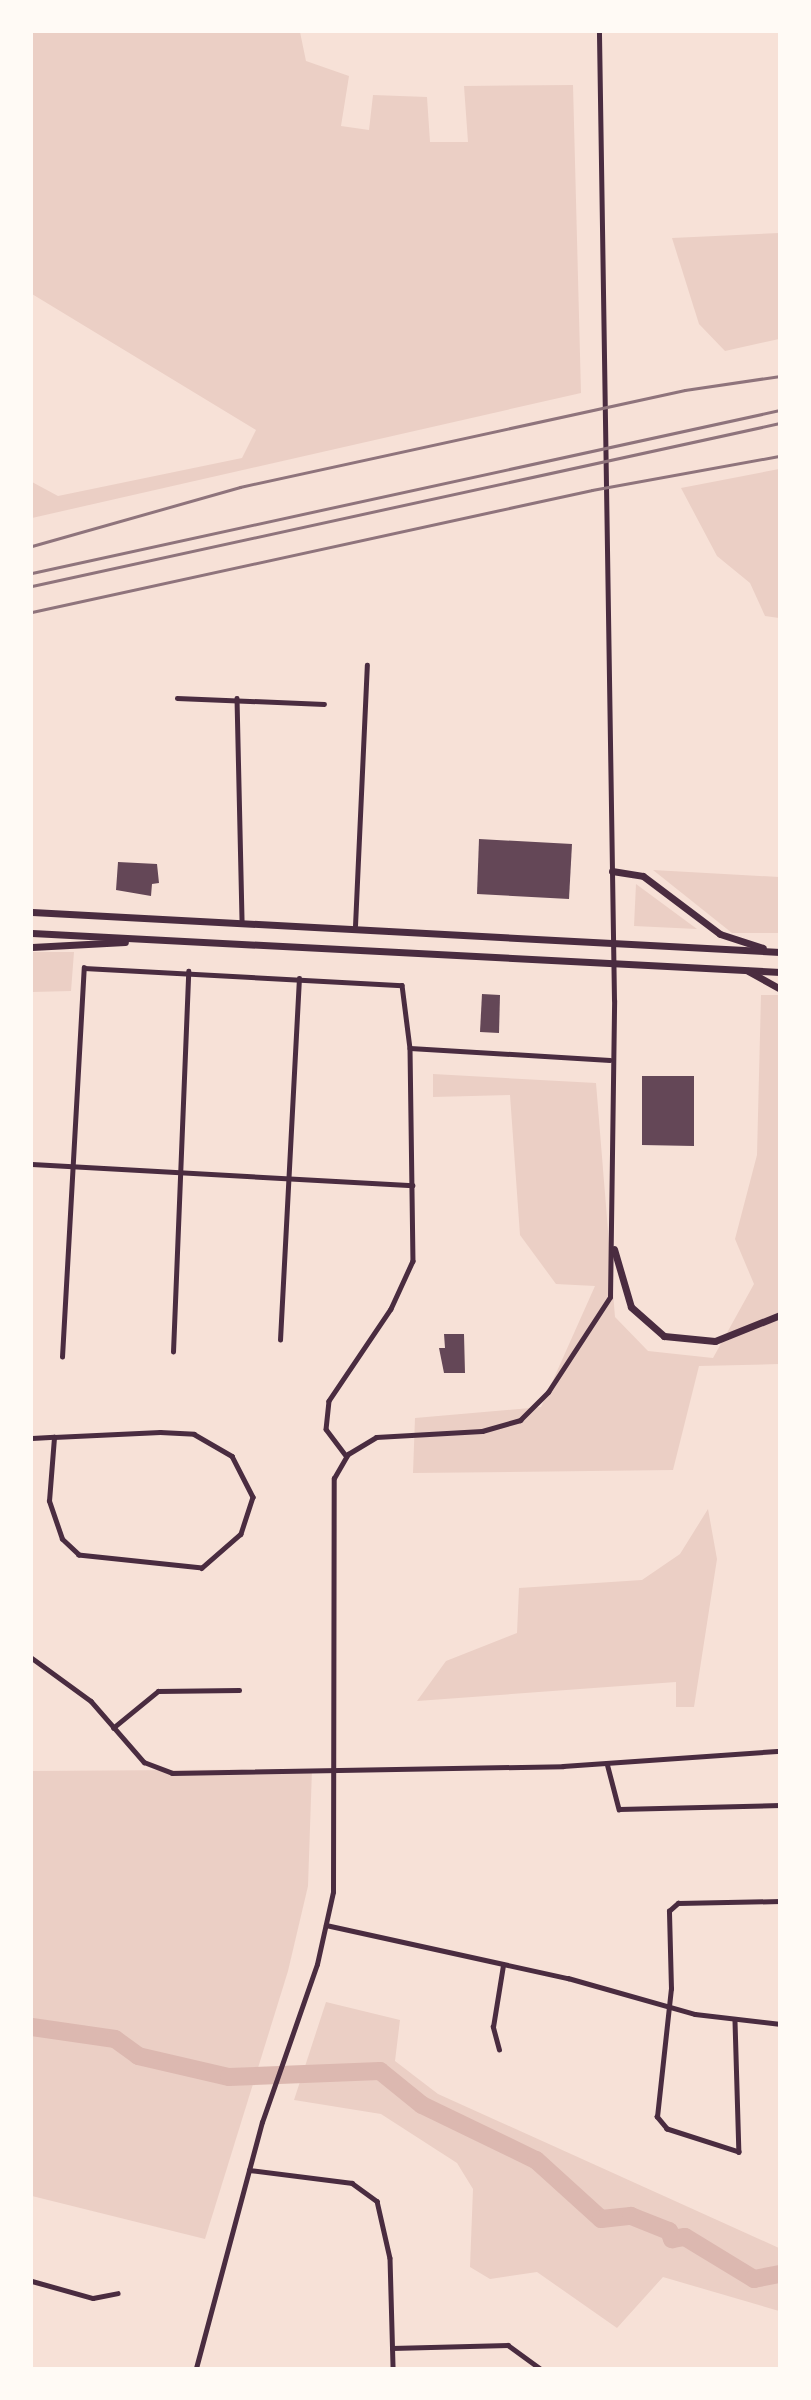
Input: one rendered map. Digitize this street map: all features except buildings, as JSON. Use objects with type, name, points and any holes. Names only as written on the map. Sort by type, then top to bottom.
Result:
[{"type":"highway","points":[[612,871],[642,876],[725,936],[778,952]]},
{"type":"highway","points":[[32,912],[242,924],[355,926],[778,952]]},
{"type":"highway","points":[[32,933],[779,972]]},
{"type":"highway","points":[[32,947],[167,940]]},
{"type":"highway","points":[[744,969],[779,989]]},
{"type":"highway","points":[[614,1249],[631,1307],[664,1336],[715,1341],[779,1315]]},
{"type":"street","points":[[196,2368],[249,2170],[326,1925],[337,1863],[330,1491],[346,1457],[382,1434],[493,1429],[526,1416],[605,1313],[614,1249],[610,1060],[613,943],[599,32]]},
{"type":"street","points":[[355,926],[367,665]]},
{"type":"street","points":[[177,698],[237,698],[324,704]]},
{"type":"street","points":[[237,698],[242,924]]},
{"type":"street","points":[[62,1357],[84,968],[188,971],[402,985],[410,1048],[412,1185],[409,1275],[327,1409],[326,1429],[346,1457]]},
{"type":"street","points":[[173,1353],[188,971]]},
{"type":"street","points":[[279,1340],[299,978]]},
{"type":"street","points":[[410,1048],[610,1060]]},
{"type":"street","points":[[32,1164],[412,1185]]},
{"type":"street","points":[[32,1438],[160,1432],[214,1441],[232,1455],[253,1497],[241,1534],[202,1568],[79,1555],[62,1539],[49,1501],[54,1437]]},
{"type":"street","points":[[32,1658],[91,1701],[144,1762],[172,1773],[607,1763],[779,1751]]},
{"type":"street","points":[[113,1728],[158,1691],[239,1690]]},
{"type":"street","points":[[607,1763],[619,1809],[779,1805]]},
{"type":"street","points":[[734,2021],[739,2152],[667,2129],[657,2117],[665,2006],[671,1989],[669,1910],[678,1903],[779,1900]]},
{"type":"street","points":[[326,1925],[503,1965],[665,2006],[734,2021],[779,2024]]},
{"type":"street","points":[[499,2050],[493,2027],[503,1965]]},
{"type":"street","points":[[249,2170],[352,2183],[377,2201],[389,2248],[393,2368]]},
{"type":"street","points":[[32,2281],[93,2298],[118,2293]]},
{"type":"street","points":[[392,2348],[508,2345],[540,2368]]},
{"type":"shaded area","points":[[32,32],[300,32],[306,61],[349,76],[341,126],[369,130],[373,95],[427,97],[430,142],[468,142],[464,86],[573,85],[581,393],[32,518],[32,482],[58,496],[242,458],[256,430],[32,294]]},
{"type":"shaded area","points":[[779,233],[779,339],[725,351],[699,324],[672,238]]},
{"type":"shaded area","points":[[780,469],[779,618],[765,616],[750,583],[717,556],[681,488]]},
{"type":"shaded area","points":[[653,870],[779,877],[779,933],[732,933]]},
{"type":"shaded area","points":[[636,884],[697,929],[634,926]]},
{"type":"shaded area","points":[[32,952],[74,952],[71,991],[32,992]]},
{"type":"shaded area","points":[[761,995],[779,995],[779,1364],[699,1366],[673,1470],[413,1473],[415,1418],[541,1407],[595,1286],[556,1284],[520,1235],[510,1095],[433,1097],[433,1074],[596,1083],[615,1317],[648,1351],[713,1358],[754,1284],[735,1239],[757,1155]]},
{"type":"shaded area","points":[[708,1509],[717,1559],[694,1707],[676,1707],[676,1682],[417,1701],[446,1661],[517,1633],[519,1588],[642,1580],[680,1554]]},
{"type":"shaded area","points":[[312,1769],[308,1886],[288,1971],[205,2239],[32,2196],[32,1771]]},
{"type":"shaded area","points":[[326,2002],[400,2020],[395,2061],[438,2094],[779,2248],[779,2311],[663,2277],[617,2328],[537,2272],[490,2279],[470,2267],[473,2189],[457,2163],[381,2114],[294,2100]]},
{"type":"waterway","points":[[32,2027],[115,2039],[138,2056],[229,2077],[380,2071],[422,2105],[536,2160],[601,2219],[631,2216],[669,2231],[672,2239],[685,2237],[754,2279],[780,2274]]},
{"type":"railway","points":[[32,546],[240,487],[685,390],[780,376]]},
{"type":"railway","points":[[32,573],[780,410]]},
{"type":"railway","points":[[32,586],[780,423]]},
{"type":"railway","points":[[32,612],[592,490],[780,456]]}]
